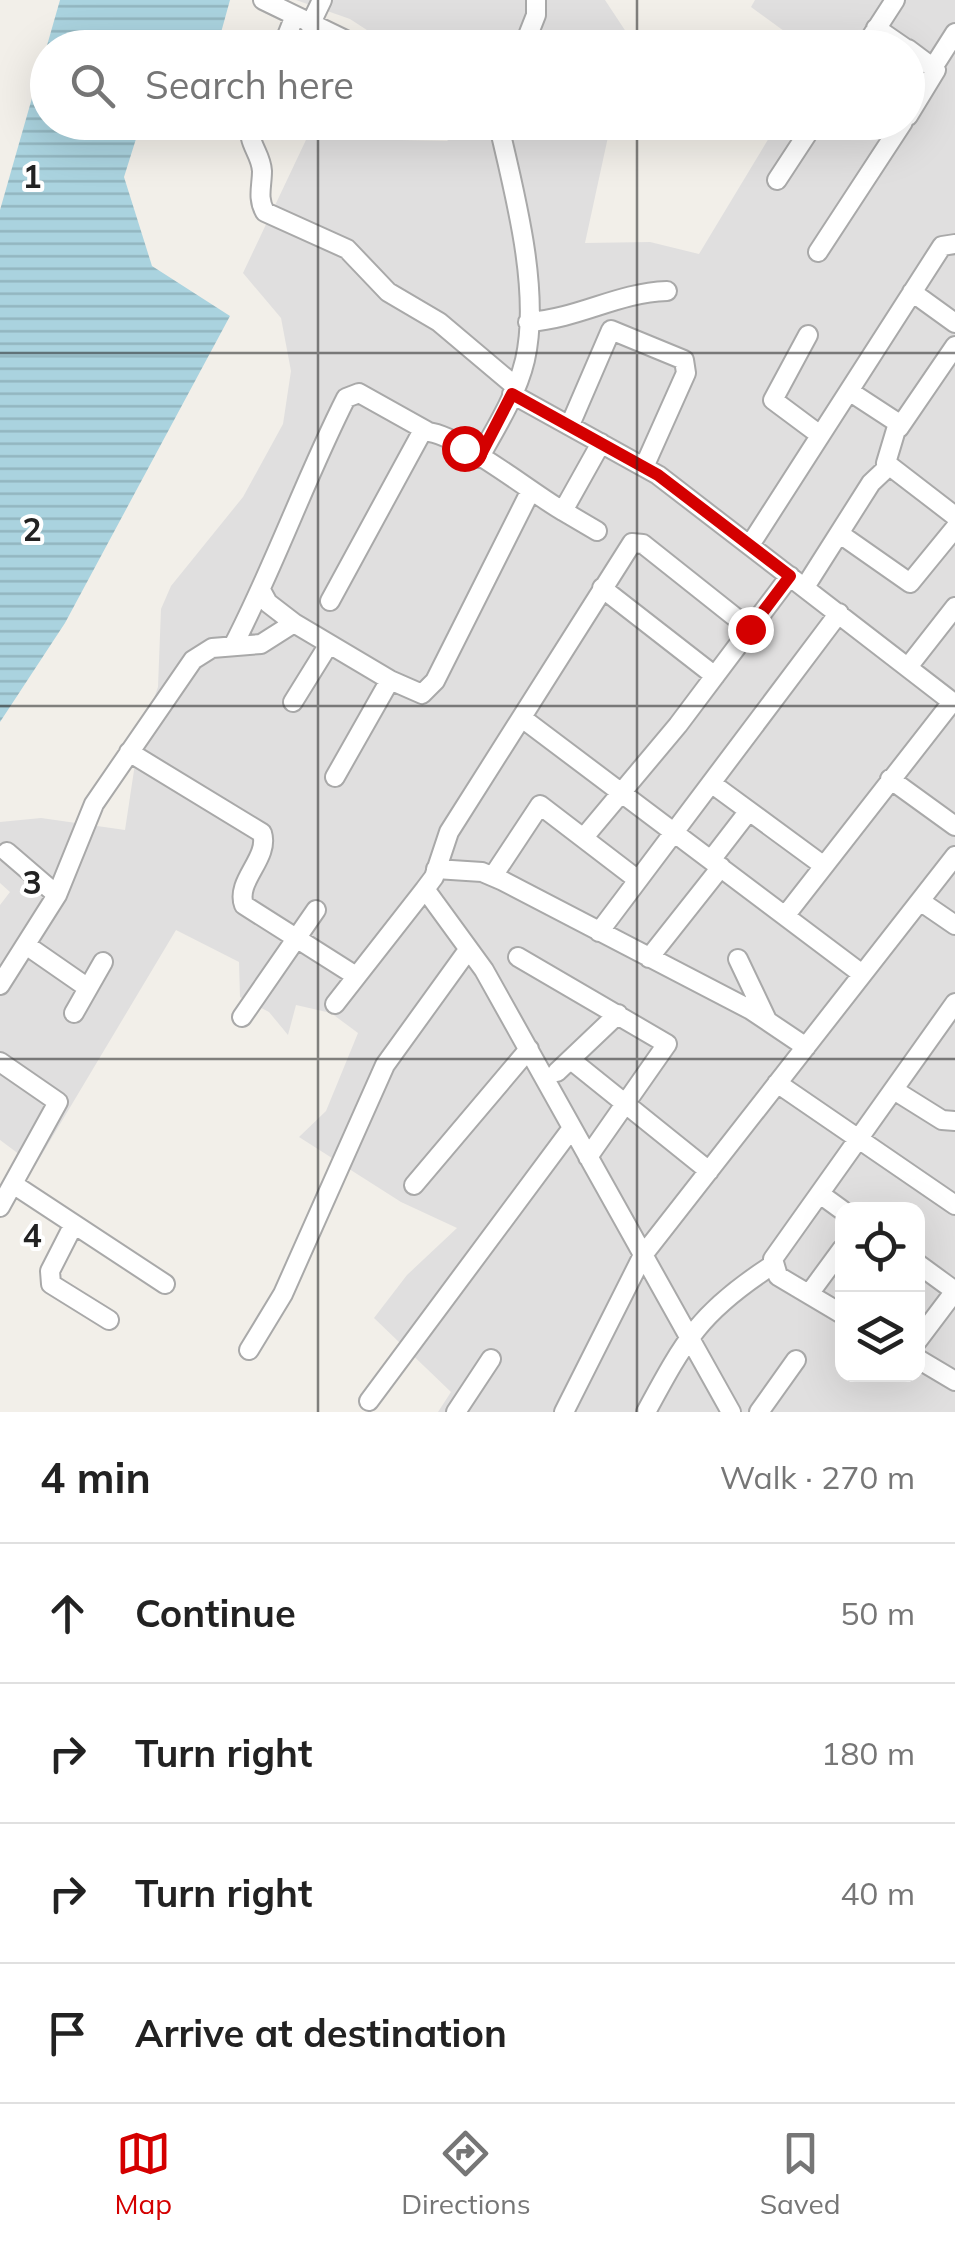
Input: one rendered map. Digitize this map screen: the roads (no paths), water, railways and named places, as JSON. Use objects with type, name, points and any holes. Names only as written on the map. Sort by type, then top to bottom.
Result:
[{"type":"street","points":[[262,0],[322,30]]},
{"type":"street","points":[[295,30],[322,0]]},
{"type":"street","points":[[530,30],[536,0]]},
{"type":"street","points":[[879,30],[876,28],[894,0]]},
{"type":"street","points":[[925,90],[935,74],[934,66],[955,33]]},
{"type":"street","points":[[925,60],[934,66]]},
{"type":"street","points":[[250,140],[260,163],[260,197],[266,212],[346,249],[388,292],[439,322],[514,390],[644,467],[953,703],[785,916]]},
{"type":"street","points":[[479,458],[514,390],[525,359],[528,322],[522,218],[502,140]]},
{"type":"street","points":[[778,180],[804,140]]},
{"type":"street","points":[[818,252],[891,140]]},
{"type":"street","points":[[750,545],[942,246],[955,244]]},
{"type":"street","points":[[528,322],[570,318],[633,293],[668,291]]},
{"type":"street","points":[[912,292],[955,323]]},
{"type":"street","points":[[570,425],[611,330],[684,360],[686,373],[644,467]]},
{"type":"street","points":[[808,335],[773,400],[820,435]]},
{"type":"street","points":[[955,346],[899,428],[885,457],[889,466],[955,516]]},
{"type":"street","points":[[849,391],[894,420],[899,428]]},
{"type":"street","points":[[234,646],[262,592],[307,474],[346,398],[359,394],[479,458],[597,531]]},
{"type":"street","points":[[330,602],[370,522],[426,430]]},
{"type":"street","points":[[563,512],[601,443]]},
{"type":"street","points":[[584,836],[750,629],[840,534],[870,484],[889,466]]},
{"type":"street","points":[[262,592],[268,603],[294,623],[390,680],[422,694],[435,681],[530,492]]},
{"type":"street","points":[[840,534],[910,583],[955,528]]},
{"type":"street","points":[[335,1004],[430,880],[449,832],[627,548],[637,542],[750,629]]},
{"type":"street","points":[[602,588],[715,676]]},
{"type":"street","points":[[908,667],[955,607]]},
{"type":"street","points":[[599,932],[840,614]]},
{"type":"street","points":[[0,985],[57,895],[87,817],[194,660],[212,648],[262,644],[294,623]]},
{"type":"street","points":[[293,702],[329,644]]},
{"type":"street","points":[[335,777],[390,680]]},
{"type":"street","points":[[522,718],[862,974]]},
{"type":"street","points":[[128,752],[262,834],[264,846],[241,900],[356,976]]},
{"type":"street","points":[[890,779],[955,826]]},
{"type":"street","points":[[711,783],[824,866]]},
{"type":"street","points":[[492,876],[536,806],[546,808],[638,880]]},
{"type":"street","points":[[649,958],[748,812]]},
{"type":"street","points":[[7,852],[57,895]]},
{"type":"street","points":[[564,1412],[643,1256],[955,856]]},
{"type":"street","points":[[430,880],[492,876],[766,1020],[806,1047]]},
{"type":"street","points":[[430,880],[731,1412]]},
{"type":"street","points":[[920,901],[955,925]]},
{"type":"street","points":[[242,1016],[316,910]]},
{"type":"street","points":[[26,945],[88,988]]},
{"type":"street","points":[[249,1350],[282,1294],[385,1065],[468,950]]},
{"type":"street","points":[[518,957],[667,1044],[588,1156]]},
{"type":"street","points":[[738,959],[766,1020]]},
{"type":"street","points":[[74,1013],[104,962]]},
{"type":"street","points":[[618,1014],[564,1066],[709,1172]]},
{"type":"street","points":[[646,1412],[688,1335],[733,1290],[771,1266],[894,1090],[952,1015]]},
{"type":"street","points":[[414,1184],[529,1050]]},
{"type":"street","points":[[0,1062],[58,1102],[0,1207]]},
{"type":"street","points":[[777,1083],[955,1205]]},
{"type":"street","points":[[894,1090],[942,1120],[955,1121]]},
{"type":"street","points":[[370,1401],[572,1128]]},
{"type":"street","points":[[13,1184],[164,1284]]},
{"type":"street","points":[[820,1194],[835,1205]]},
{"type":"street","points":[[74,1224],[50,1272],[51,1284],[108,1320]]},
{"type":"street","points":[[809,1294],[835,1258]]},
{"type":"street","points":[[771,1266],[778,1276],[835,1310]]},
{"type":"street","points":[[925,1269],[955,1291],[925,1331]]},
{"type":"street","points":[[456,1412],[490,1359]]},
{"type":"street","points":[[759,1412],[796,1360]]},
{"type":"street","points":[[925,1363],[953,1377]]},
{"type":"water","points":[[60,0],[230,0],[222,30],[51,30]]},
{"type":"water","points":[[30,105],[30,140],[136,140],[124,177],[152,266],[230,316],[65,623],[0,722],[0,210]]}]
